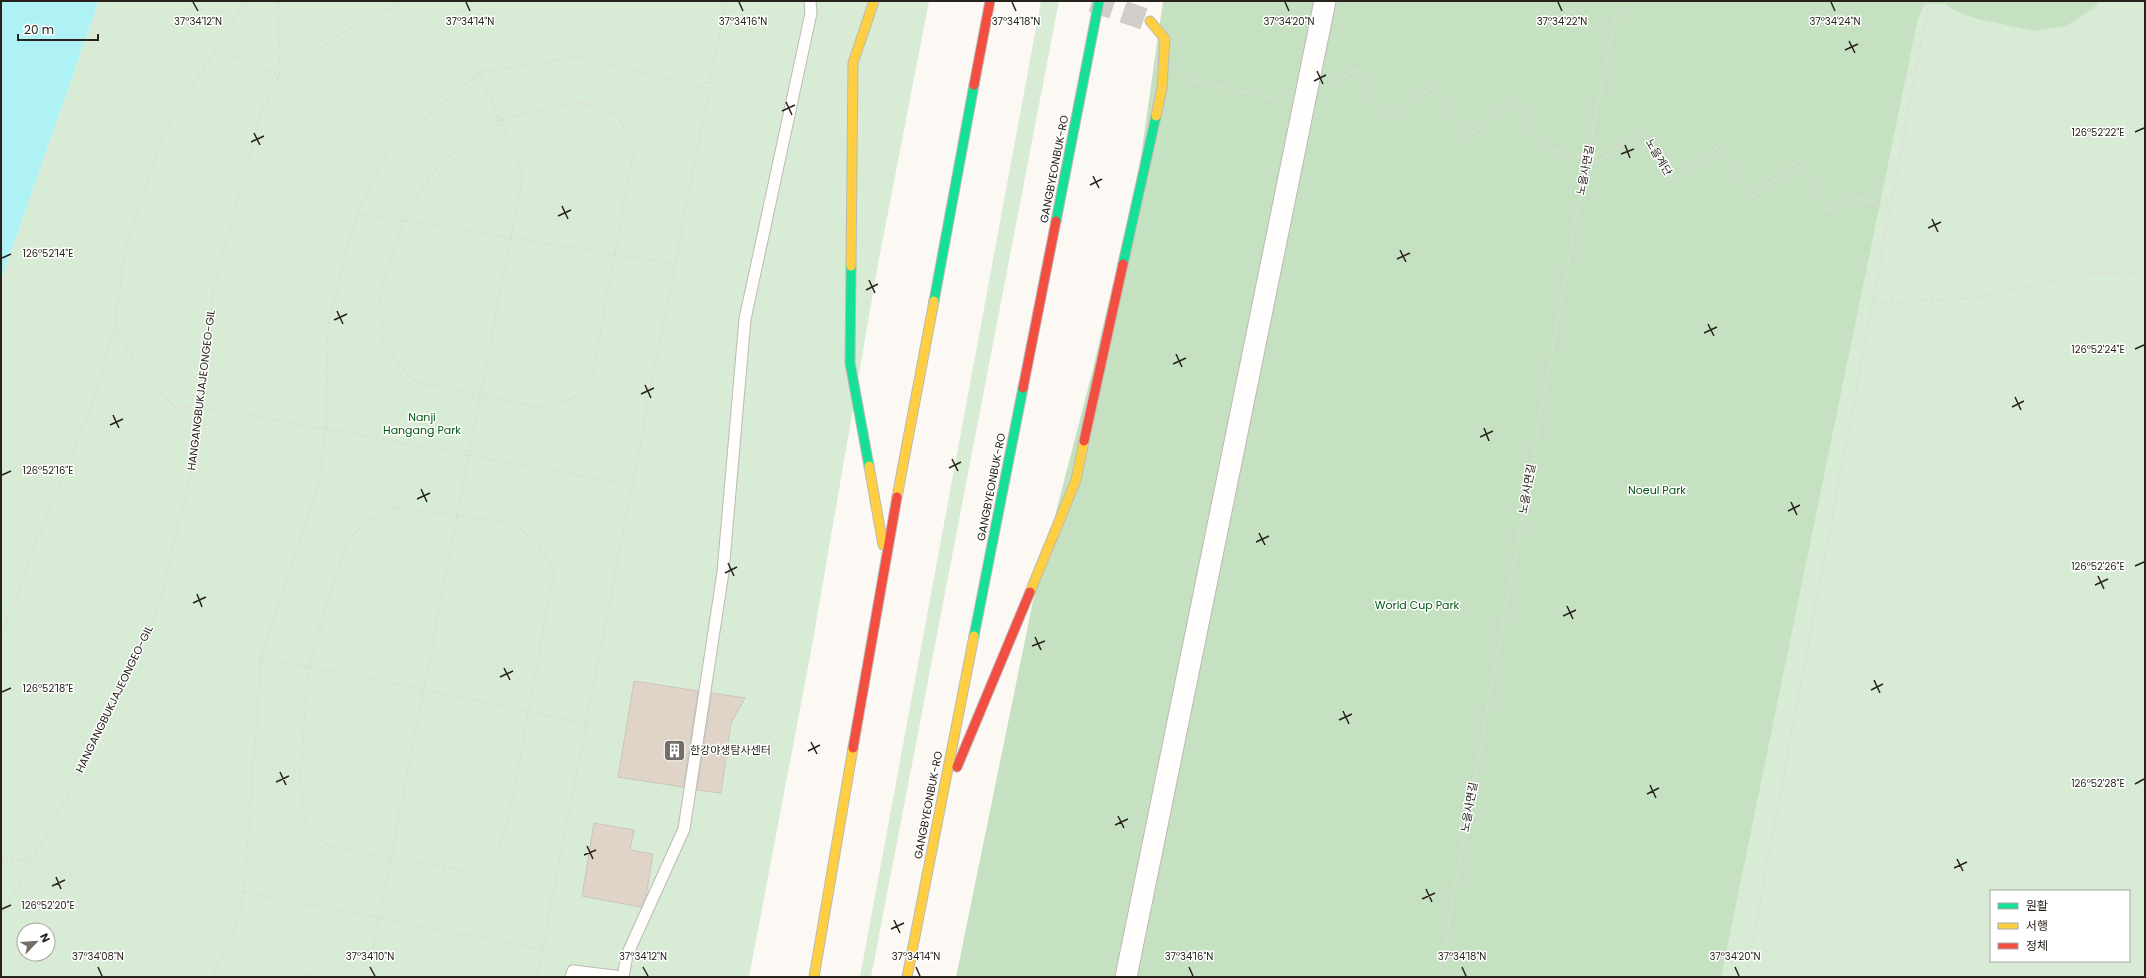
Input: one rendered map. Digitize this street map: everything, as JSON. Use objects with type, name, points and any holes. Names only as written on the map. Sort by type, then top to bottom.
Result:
[{"type":"highway","points":[[874,1],[853,63],[850,363],[886,557]]},
{"type":"highway","points":[[814,977],[886,557],[990,1]]},
{"type":"highway","name":"GANGBYEONBUK-RO","points":[[907,977],[1099,1]]},
{"type":"highway","points":[[939,812],[1076,480],[1162,88],[1165,39],[1150,21]]},
{"type":"street","points":[[1126,977],[1325,1]]},
{"type":"lane","points":[[571,977],[572,971],[623,977],[627,955],[684,828],[723,572],[745,319],[811,13],[810,1]]},
{"type":"path","points":[[1,637],[33,550],[91,408],[115,326],[124,254],[166,131],[214,48],[245,1]]},
{"type":"path","points":[[214,48],[280,75],[278,1]]},
{"type":"path","name":"HANGANGBUKJAJEONGEO-GIL","points":[[1,917],[76,780],[160,603],[195,455],[214,285],[262,110],[280,75],[366,18],[406,1]]},
{"type":"path","points":[[537,977],[726,1]]},
{"type":"path","name":"노을사면길","points":[[1439,977],[1587,158],[1619,1]]},
{"type":"path","points":[[1746,977],[1928,1]]},
{"type":"path","points":[[213,977],[240,915],[244,892],[261,657],[318,484],[326,429],[328,323],[357,213],[388,150],[479,72],[580,58],[709,89]]},
{"type":"path","name":"노을계단","points":[[1332,86],[1356,69],[1385,120],[1433,86],[1467,137],[1515,102],[1544,148],[1587,158],[1597,162],[1643,130],[1674,182],[1720,144],[1752,197],[1796,162],[1830,211],[1851,197],[1890,207]]},
{"type":"path","points":[[368,977],[523,174],[479,72]]},
{"type":"path","points":[[1186,79],[1303,105]]},
{"type":"path","points":[[581,102],[615,114],[635,144],[592,378],[576,396],[558,404],[535,407],[419,383],[400,367],[384,342],[380,295],[404,220],[429,177],[465,140],[499,120],[581,102]]},
{"type":"path","points":[[357,213],[675,264]]},
{"type":"path","points":[[1871,304],[1973,298],[2080,274],[2145,272]]},
{"type":"path","points":[[115,326],[138,368],[175,407],[200,406],[632,485]]},
{"type":"path","points":[[397,507],[513,524],[538,544],[554,570],[508,824],[496,851],[467,871],[330,847],[306,822],[300,785],[308,666],[345,546],[363,523],[397,507]]},
{"type":"path","points":[[261,657],[586,722]]},
{"type":"path","points":[[1,860],[32,860]]},
{"type":"path","points":[[244,892],[542,950]]},
{"type":"path","points":[[295,977],[300,974],[322,977]]},
{"type":"green space","name":"Nanji Hangang Park","points":[[99,1],[929,1],[878,264],[812,646],[749,977],[1,977],[1,280]]},
{"type":"green space","points":[[1041,1],[1059,1],[871,977],[860,977]]},
{"type":"green space","name":"World Cup Park","points":[[1163,1],[2099,1],[2094,8],[2066,26],[2035,31],[1978,19],[1955,11],[1945,4],[1925,4],[1918,18],[1721,977],[956,977],[1033,601],[1092,373],[1138,177]]},
{"type":"green space","name":"World Cup Park","points":[[1266,1],[2145,1],[2145,977],[1047,977]]},
{"type":"water","points":[[1,1],[99,1],[1,280]]},
{"type":"building","name":"한강야생탐사센터","points":[[634,681],[698,691],[683,787],[618,777]]},
{"type":"building","points":[[712,693],[745,698],[731,723],[721,793],[697,790]]},
{"type":"building","points":[[594,823],[634,830],[630,850],[653,854],[646,896],[641,907],[582,896]]},
{"type":"tunnel","points":[[1092,1],[1150,21]]},
{"type":"traffic: fast","points":[[1056,221],[1099,1]]},
{"type":"traffic: fast","points":[[934,301],[974,85]]},
{"type":"traffic: fast","points":[[1123,264],[1156,116]]},
{"type":"traffic: fast","points":[[851,266],[850,363],[869,466]]},
{"type":"traffic: fast","points":[[974,636],[1023,388]]},
{"type":"traffic: slow","points":[[851,266],[853,63],[874,1]]},
{"type":"traffic: slow","points":[[1150,21],[1165,39],[1162,88],[1156,116]]},
{"type":"traffic: slow","points":[[897,497],[934,301]]},
{"type":"traffic: slow","points":[[1030,592],[1076,480],[1084,441]]},
{"type":"traffic: slow","points":[[869,466],[883,545]]},
{"type":"traffic: slow","points":[[907,977],[974,636]]},
{"type":"traffic: slow","points":[[814,977],[853,748]]},
{"type":"traffic: jam","points":[[974,85],[990,1]]},
{"type":"traffic: jam","points":[[1023,388],[1056,221]]},
{"type":"traffic: jam","points":[[1084,441],[1123,264]]},
{"type":"traffic: jam","points":[[853,748],[897,497]]},
{"type":"traffic: jam","points":[[957,767],[1030,592]]},
{"type":"place","name":"한강야생탐사센터","points":[[675,750]]},
{"type":"park label","name":"Noeul Park","points":[[1657,490]]}]
